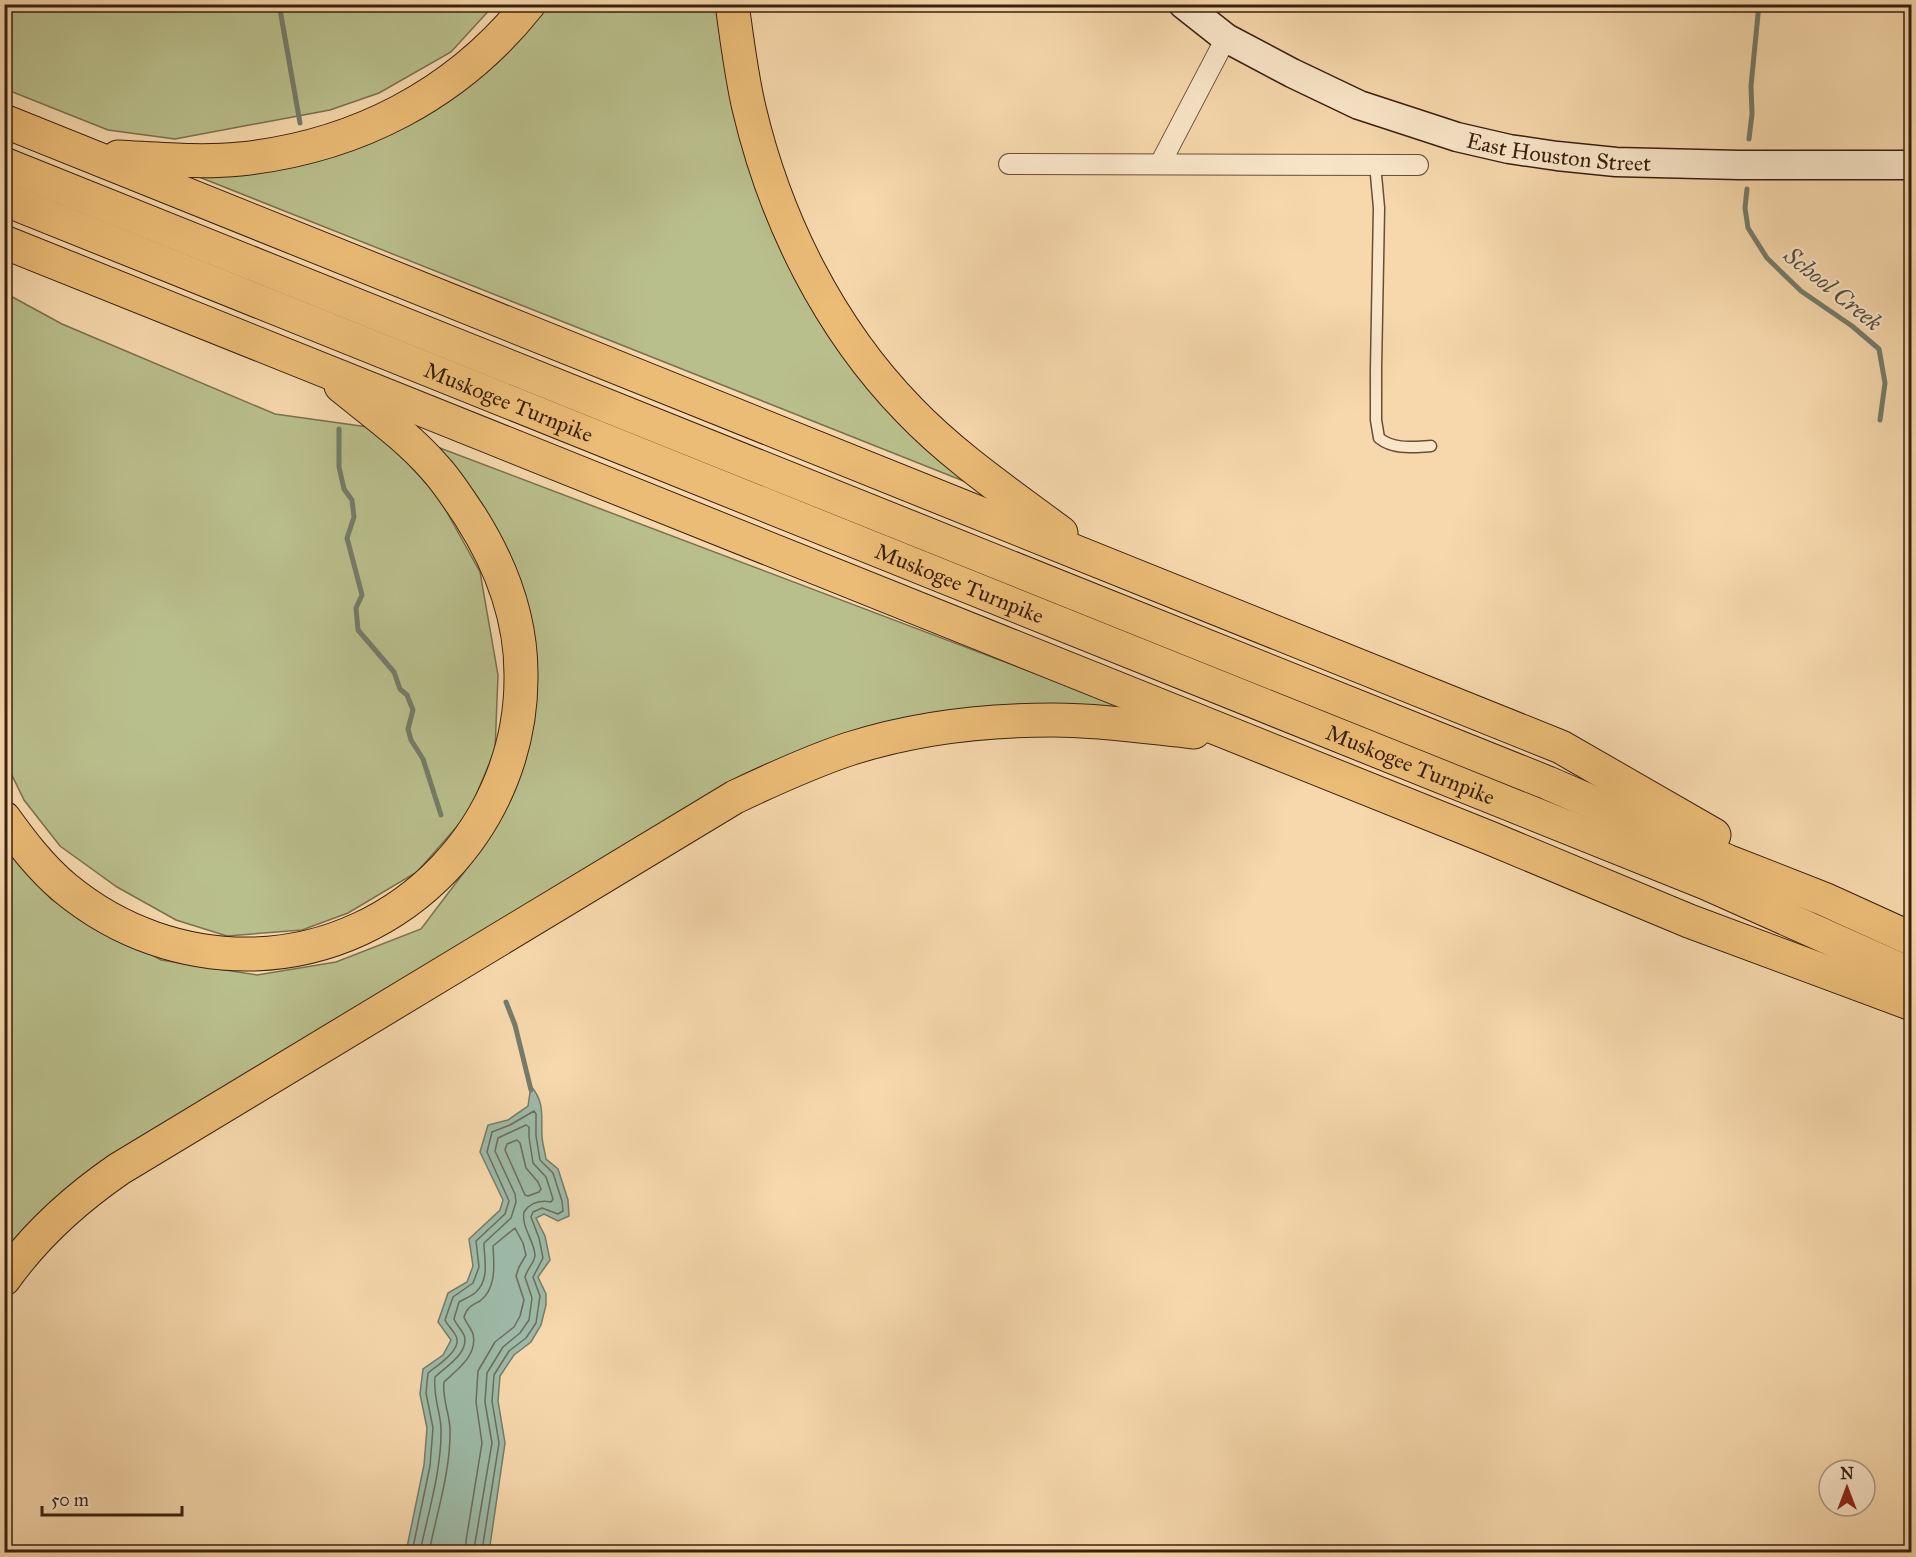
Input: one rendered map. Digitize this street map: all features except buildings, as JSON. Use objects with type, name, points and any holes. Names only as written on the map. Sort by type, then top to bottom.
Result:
[{"type":"highway","points":[[92,156],[188,160],[239,159],[291,152],[323,144],[392,116],[440,89],[488,51],[529,4]]},
{"type":"highway","points":[[732,4],[746,96],[768,172],[800,251],[819,288],[848,335],[888,388],[940,440],[973,468],[1098,561]]},
{"type":"highway","points":[[4,121],[1561,747],[1824,899]]},
{"type":"highway","name":"Muskogee Turnpike","points":[[4,164],[1548,783],[1727,861],[1824,899],[1911,939]]},
{"type":"highway","name":"Muskogee Turnpike","points":[[4,199],[1706,883],[1911,975]]},
{"type":"highway","points":[[4,242],[1490,838],[1689,921],[1911,1004]]},
{"type":"highway","points":[[4,818],[34,856],[63,886],[106,917],[157,940],[187,948],[231,955],[286,952],[334,940],[371,924],[398,908],[435,878],[469,840],[486,813],[507,769],[518,723],[521,672],[519,643],[508,594],[489,549],[437,469],[415,447],[316,366]]},
{"type":"highway","points":[[4,1278],[33,1241],[59,1216],[82,1195],[119,1169],[735,797],[792,770],[880,741],[946,727],[985,723],[1084,721],[1232,736]]},
{"type":"street","name":"East Houston Street","points":[[1183,4],[1226,38],[1301,78],[1359,105],[1411,123],[1509,149],[1567,158],[1616,162],[1911,165]]},
{"type":"street","points":[[1160,164],[1226,38]]},
{"type":"street","points":[[1009,165],[1418,165]]},
{"type":"lane","points":[[1375,165],[1379,208],[1376,369],[1376,420],[1379,438],[1386,444],[1403,448],[1431,446]]},
{"type":"green space","points":[[4,5],[494,5],[451,52],[379,93],[330,110],[175,139],[108,130],[5,89]]},
{"type":"green space","points":[[542,5],[722,5],[798,268],[966,482],[189,173],[330,150]]},
{"type":"green space","points":[[5,293],[62,324],[275,414],[375,428],[438,496],[480,572],[498,675],[495,750],[468,814],[417,872],[348,913],[302,930],[227,936],[176,920],[117,887],[60,846],[24,800],[5,761]]},
{"type":"green space","points":[[432,445],[1126,708],[791,761],[5,1260],[5,844],[51,899],[161,960],[257,975],[336,962],[421,929],[468,867],[507,803],[531,665]]},
{"type":"water","points":[[531,1086],[540,1104],[546,1159],[558,1169],[568,1200],[569,1216],[558,1221],[544,1214],[536,1218],[545,1236],[550,1260],[538,1277],[546,1294],[546,1305],[541,1325],[531,1342],[514,1355],[500,1376],[498,1401],[505,1443],[489,1552],[406,1552],[424,1465],[427,1428],[420,1394],[423,1369],[443,1355],[451,1340],[438,1322],[448,1293],[467,1282],[473,1266],[469,1239],[500,1210],[503,1200],[480,1152],[488,1125],[508,1120],[528,1106]]},
{"type":"waterway","points":[[279,4],[300,123]]},
{"type":"waterway","name":"School Creek","points":[[1749,139],[1752,114],[1751,86],[1759,4]]},
{"type":"waterway","name":"School Creek","points":[[1747,189],[1745,208],[1748,228],[1767,258],[1801,291],[1852,326],[1879,349],[1885,383],[1880,420]]},
{"type":"waterway","points":[[339,429],[339,467],[344,489],[352,500],[354,517],[347,538],[362,595],[356,608],[358,630],[394,672],[400,689],[407,695],[413,710],[408,729],[411,740],[423,759],[441,815]]},
{"type":"waterway","points":[[506,1002],[515,1025],[531,1090]]}]
